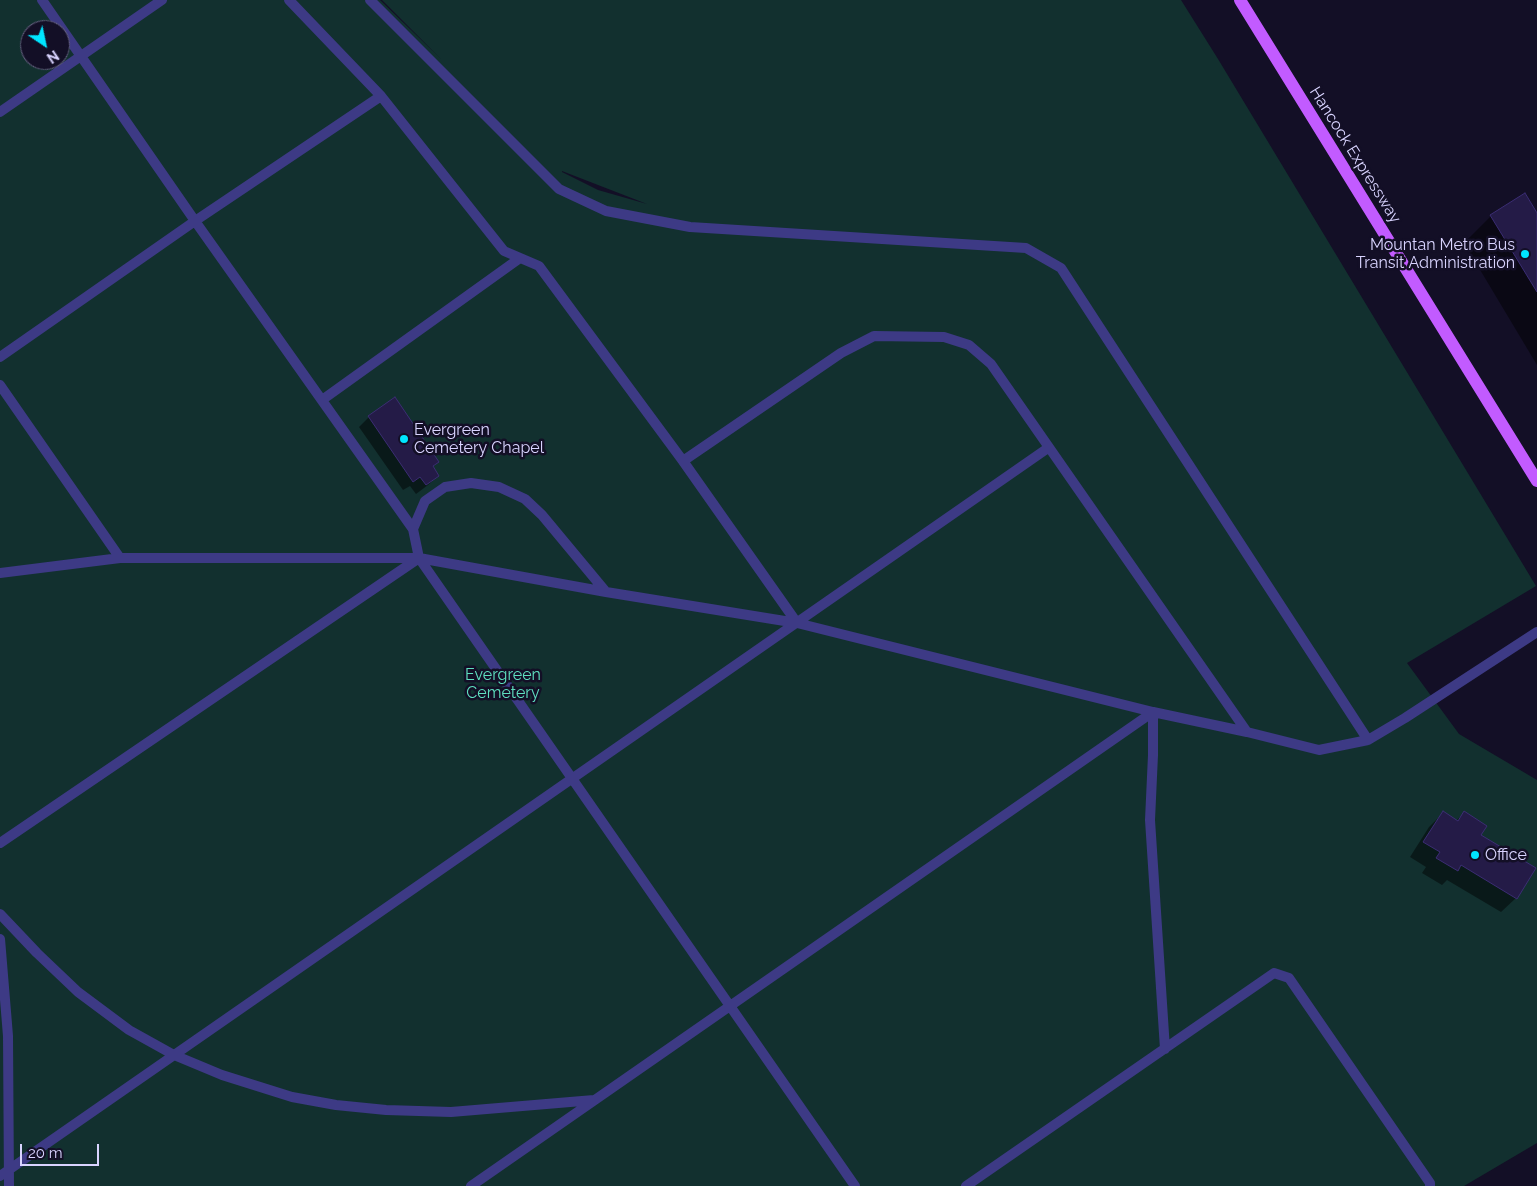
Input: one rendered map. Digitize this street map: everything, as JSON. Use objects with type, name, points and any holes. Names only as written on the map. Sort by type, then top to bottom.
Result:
[{"type":"main road","name":"Hancock Expressway","points":[[1240,0],[1537,481]]},
{"type":"lane","points":[[42,0],[82,55],[195,221],[413,529],[419,558],[855,1186]]},
{"type":"lane","points":[[0,112],[162,0]]},
{"type":"lane","points":[[289,0],[380,96],[504,251],[539,266],[683,461],[797,623]]},
{"type":"lane","points":[[370,0],[559,190],[606,211],[690,227],[1026,248],[1061,268],[1368,740]]},
{"type":"lane","points":[[0,357],[195,221],[380,96]]},
{"type":"lane","points":[[322,400],[520,258]]},
{"type":"lane","points":[[683,461],[841,352],[874,336],[944,337],[969,345],[991,364],[1247,732]]},
{"type":"lane","points":[[0,384],[120,558]]},
{"type":"lane","points":[[0,1176],[1048,448]]},
{"type":"lane","points":[[413,529],[425,501],[445,487],[471,483],[499,487],[525,499],[542,515],[606,592]]},
{"type":"lane","points":[[0,573],[120,558],[419,558],[606,592],[797,623],[1153,712],[1319,750],[1368,740],[1537,632]]},
{"type":"lane","points":[[0,843],[419,558]]},
{"type":"lane","points":[[471,1186],[1153,712]]},
{"type":"lane","points":[[1153,712],[1150,820],[1165,1049]]},
{"type":"lane","points":[[0,914],[37,954],[78,992],[129,1030],[174,1055],[222,1075],[292,1097],[336,1105],[386,1110],[451,1112],[596,1099]]},
{"type":"lane","points":[[0,939],[8,1036],[9,1186]]},
{"type":"lane","points":[[966,1186],[1274,974],[1289,978],[1430,1183],[1430,1186]]},
{"type":"green space","name":"Evergreen Cemetery","points":[[0,0],[380,0],[441,59],[382,0],[1181,0],[1536,586],[1407,663],[1459,734],[1537,780],[1537,1143],[1464,1186],[0,1186]],"holes":[[[562,171],[647,204],[598,190]]]},
{"type":"building","name":"Mountan Metro Bus Transit Administration","points":[[1525,193],[1537,213],[1537,292],[1490,215]]},
{"type":"building","name":"Evergreen Cemetery Chapel","points":[[395,397],[439,462],[433,466],[439,476],[426,485],[420,477],[413,482],[368,416]]},
{"type":"building","name":"Office","points":[[1443,811],[1458,821],[1464,811],[1487,826],[1481,835],[1536,868],[1517,899],[1461,865],[1458,871],[1436,858],[1440,852],[1423,842]]},
{"type":"place","name":"Mountan Metro Bus Transit Administration","points":[[1525,254]]},
{"type":"place","name":"Evergreen Cemetery Chapel","points":[[404,439]]},
{"type":"place","name":"Office","points":[[1475,855]]}]
